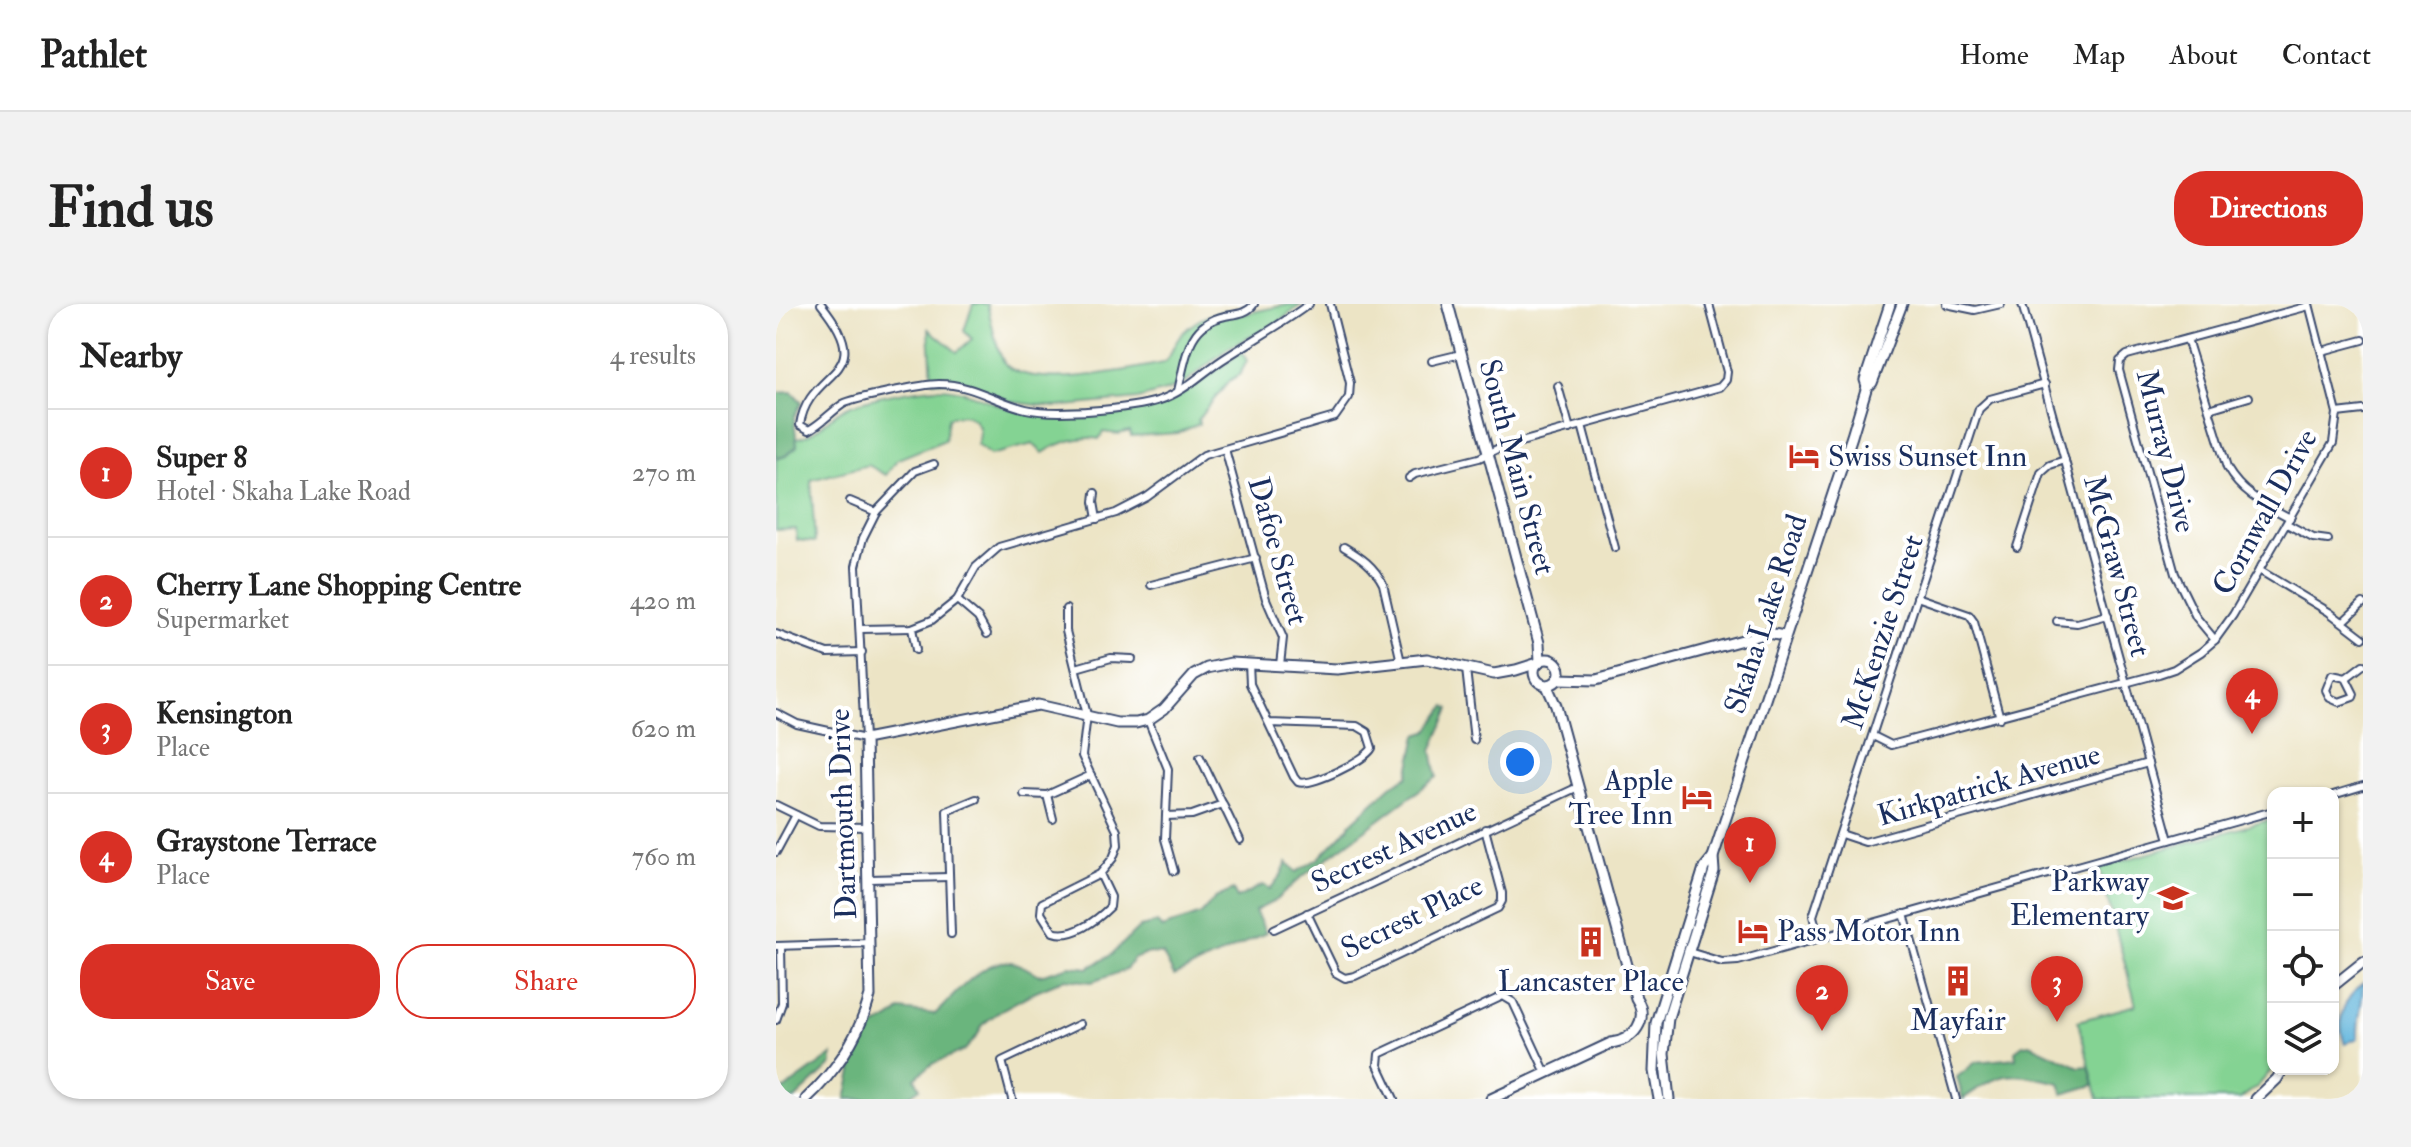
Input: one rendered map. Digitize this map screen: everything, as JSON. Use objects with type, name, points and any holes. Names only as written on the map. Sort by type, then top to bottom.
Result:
[{"type":"street","points":[[821,304],[839,327],[845,360],[802,412],[800,425],[809,430],[846,403],[935,384],[971,388],[1025,409],[1059,412],[1143,404],[1178,393],[1218,362],[1309,304]]},
{"type":"street","points":[[1178,393],[1188,352],[1198,329],[1214,318],[1243,313],[1254,304]]},
{"type":"street","points":[[861,629],[912,628],[945,612],[957,600],[976,567],[999,547],[1130,507],[1204,455],[1335,417],[1349,397],[1350,383],[1330,304]]},
{"type":"street","name":"South Main Street","points":[[1448,304],[1539,643],[1543,661],[1534,669],[1536,679]]},
{"type":"street","points":[[1409,478],[1479,458],[1488,452],[1714,389],[1724,383],[1726,368],[1709,304]]},
{"type":"street","name":"Skaha Lake Road","points":[[1659,1099],[1654,1045],[1659,1010],[1714,871],[1713,857],[1867,386],[1865,380],[1890,304]]},
{"type":"street","name":"Skaha Lake Road","points":[[1867,386],[1872,383],[1902,304]]},
{"type":"street","points":[[1946,304],[1969,310],[2001,304]]},
{"type":"street","name":"McGraw Street","points":[[2022,304],[2169,840]]},
{"type":"street","name":"Murray Drive","points":[[2215,640],[2196,617],[2175,574],[2119,370],[2120,361],[2127,355],[2309,305]]},
{"type":"street","name":"Cornwall Drive","points":[[1873,736],[1891,745],[2127,683],[2174,669],[2215,640],[2333,443],[2337,413],[2309,305]]},
{"type":"street","points":[[2187,339],[2227,468],[2234,480],[2253,499],[2313,538],[2328,540]]},
{"type":"street","points":[[2322,351],[2363,340]]},
{"type":"street","points":[[1432,361],[1461,354]]},
{"type":"street","name":"McKenzie Street","points":[[1819,938],[1813,916],[1981,405],[1990,399],[2045,384]]},
{"type":"street","points":[[1558,386],[1570,429]]},
{"type":"street","points":[[2209,409],[2249,397]]},
{"type":"street","points":[[2337,413],[2363,410]]},
{"type":"street","points":[[1582,425],[1615,548]]},
{"type":"street","name":"Dafoe Street","points":[[1225,449],[1266,599],[1283,638],[1280,665]]},
{"type":"street","points":[[2017,547],[2041,473],[2050,465],[2065,460]]},
{"type":"street","name":"Dartmouth Drive","points":[[806,1099],[839,1064],[862,1020],[870,996],[865,739],[856,566],[863,538],[876,512],[915,471],[934,464]]},
{"type":"street","points":[[1095,493],[1097,519]]},
{"type":"street","points":[[850,501],[876,512]]},
{"type":"street","points":[[1344,547],[1377,572],[1383,584],[1401,662]]},
{"type":"street","points":[[1151,585],[1256,558]]},
{"type":"street","points":[[2259,570],[2344,621],[2363,638]]},
{"type":"street","points":[[1917,597],[1969,615],[1974,622],[2000,718]]},
{"type":"street","points":[[957,600],[978,618],[987,634]]},
{"type":"street","points":[[2344,621],[2363,603]]},
{"type":"street","points":[[1066,609],[1066,631],[1087,715],[1082,756],[1117,831],[1118,845],[1113,858],[1100,874],[1042,903],[1041,913],[1053,932],[1062,935],[1086,926],[1110,907],[1111,897],[1100,874]]},
{"type":"street","points":[[2057,621],[2077,623],[2108,615]]},
{"type":"street","points":[[912,628],[916,650]]},
{"type":"street","points":[[776,634],[827,653],[862,652]]},
{"type":"street","points":[[1509,672],[1536,679],[1596,680],[1765,634],[1784,636]]},
{"type":"street","points":[[1765,634],[1775,639],[1781,647]]},
{"type":"street","points":[[1076,668],[1111,658],[1132,659]]},
{"type":"street","points":[[776,713],[808,727],[865,739],[1038,705],[1123,724],[1148,720],[1164,709],[1184,684],[1201,671],[1219,664],[1347,669],[1433,659],[1485,673],[1509,672],[1543,661],[1556,679],[1556,706],[1642,1012],[1634,1031],[1622,1042],[1611,1043],[1491,1099]]},
{"type":"street","points":[[1249,663],[1250,684],[1294,777],[1304,784],[1366,757],[1372,748],[1367,732],[1357,726],[1269,723]]},
{"type":"street","points":[[2346,678],[2353,697],[2339,702],[2332,700],[2326,690],[2332,675],[2346,678],[2363,665]]},
{"type":"street","points":[[1466,669],[1474,740]]},
{"type":"street","points":[[1148,720],[1168,769],[1165,839],[1174,871]]},
{"type":"street","points":[[1200,757],[1240,840]]},
{"type":"street","name":"Kirkpatrick Avenue","points":[[1841,834],[1865,842],[2148,763]]},
{"type":"street","points":[[1024,794],[1047,795],[1091,775]]},
{"type":"street","points":[[2339,793],[2363,786]]},
{"type":"street","name":"Secrest Avenue","points":[[1274,929],[1578,787]]},
{"type":"street","points":[[1047,795],[1053,819]]},
{"type":"street","points":[[951,934],[947,811],[976,799]]},
{"type":"street","points":[[1166,816],[1192,815],[1223,804]]},
{"type":"street","points":[[776,805],[825,827],[867,827]]},
{"type":"street","points":[[1684,950],[1729,962],[2267,813]]},
{"type":"street","points":[[776,852],[796,815]]},
{"type":"street","name":"Secrest Place","points":[[1307,913],[1336,973],[1345,978],[1368,970],[1498,908],[1502,893],[1485,829]]},
{"type":"street","points":[[869,879],[949,877]]},
{"type":"street","points":[[1904,914],[1956,1099]]},
{"type":"street","points":[[776,1020],[782,1003],[778,946],[870,943]]},
{"type":"street","name":"Skaha Lake Road","points":[[1669,1099],[1664,1067],[1665,1036],[1684,950]]},
{"type":"street","points":[[2339,981],[2363,962]]},
{"type":"street","points":[[1394,1099],[1378,1065],[1379,1054],[1503,996],[1513,1002],[1546,1073]]},
{"type":"street","points":[[1012,1099],[1002,1061],[1080,1024]]},
{"type":"street","points":[[1634,1031],[1647,1037],[1654,1045]]},
{"type":"street","points":[[2256,1099],[2278,1075]]},
{"type":"green space","points":[[973,304],[987,304],[1005,364],[1018,372],[1058,377],[1105,374],[1164,363],[1178,338],[1196,322],[1210,315],[1226,310],[1229,317],[1302,304],[1276,324],[1228,348],[1186,382],[1169,390],[1138,399],[1055,407],[1012,402],[961,383],[932,381],[929,329],[957,352],[972,339],[964,331]]},
{"type":"green space","points":[[1242,352],[1247,361],[1240,374],[1229,381],[1198,419],[1199,424],[1178,433],[1131,436],[1130,431],[1118,434],[1103,432],[1099,439],[1070,441],[1043,453],[1033,444],[990,455],[977,445],[980,430],[974,420],[962,415],[955,416],[948,418],[945,440],[898,459],[886,475],[868,465],[811,480],[815,542],[797,540],[796,529],[776,530],[776,459],[797,446],[796,438],[811,433],[840,411],[855,404],[891,394],[948,388],[1019,411],[1077,415],[1121,412],[1176,397]]},
{"type":"green space","points":[[792,392],[802,402],[794,417],[797,446],[776,459],[776,393]]},
{"type":"green space","points":[[1446,706],[1450,709],[1432,750],[1437,777],[1299,879],[1275,901],[1255,911],[1266,933],[1174,976],[1163,954],[1149,953],[1133,959],[1126,970],[1092,982],[1065,979],[1001,1010],[982,1025],[965,1050],[932,1064],[915,1078],[920,1088],[904,1099],[846,1099],[864,1037],[872,1028],[900,1010],[935,1014],[979,973],[1000,963],[1015,963],[1040,975],[1070,966],[1088,968],[1111,955],[1140,927],[1157,923],[1162,928],[1201,914],[1215,898],[1233,890],[1237,898],[1263,885],[1270,889],[1287,862],[1296,872],[1319,858],[1391,786],[1408,776],[1417,735],[1427,732]]},
{"type":"green space","points":[[2267,821],[2267,1075],[2240,1099],[2098,1099],[2078,1021],[2136,1005],[2099,867]]},
{"type":"green space","points":[[2030,1044],[2079,1067],[2089,1066],[2094,1085],[2063,1094],[2060,1083],[2009,1076],[1989,1082],[1963,1099],[1957,1077],[1976,1062],[2016,1058],[2015,1051]]},
{"type":"green space","points":[[832,1055],[832,1064],[795,1099],[776,1099],[776,1095]]},
{"type":"water","points":[[2363,983],[2358,1038],[2345,1044],[2341,1026],[2343,1010],[2350,996]]},
{"type":"place","name":"Swiss Sunset Inn","points":[[1804,456]]},
{"type":"place","name":"Graystone Terrace","points":[[2252,734]]},
{"type":"place","name":"Apple Tree Inn","points":[[1697,797]]},
{"type":"place","name":"Super 8","points":[[1750,883]]},
{"type":"place","name":"Parkway Elementary","points":[[2173,898]]},
{"type":"place","name":"Pass Motor Inn","points":[[1753,931]]},
{"type":"place","name":"Lancaster Place","points":[[1591,942]]},
{"type":"place","name":"Mayfair","points":[[1958,981]]},
{"type":"place","name":"Kensington","points":[[2057,1022]]},
{"type":"place","name":"Cherry Lane Shopping Centre","points":[[1822,1031]]}]
